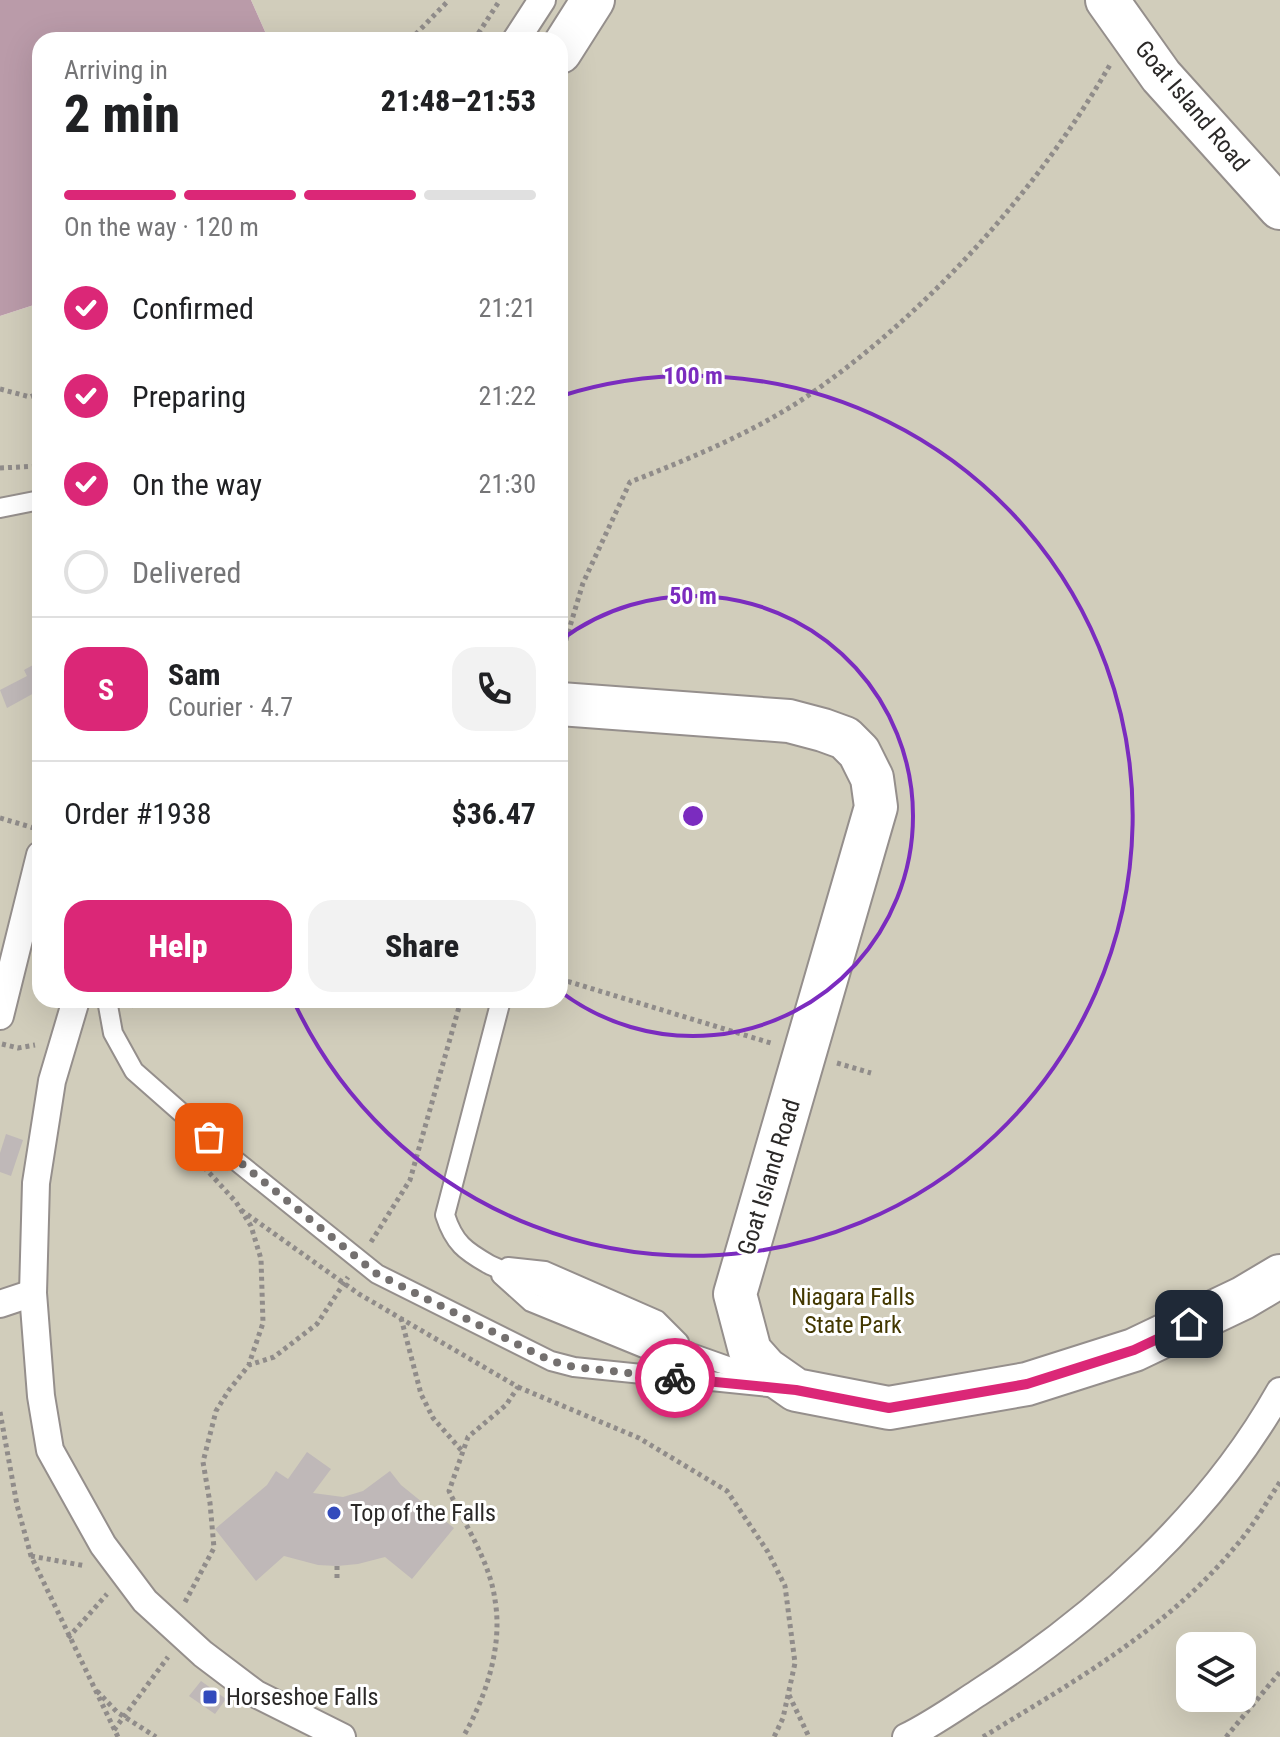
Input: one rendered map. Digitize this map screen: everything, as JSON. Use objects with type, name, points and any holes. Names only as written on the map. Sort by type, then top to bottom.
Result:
[{"type":"street","points":[[521,32],[542,0]]},
{"type":"street","points":[[568,39],[593,0]]},
{"type":"street","name":"Goat Island Road","points":[[1107,0],[1161,76],[1280,208]]},
{"type":"street","name":"Goat Island Road","points":[[568,705],[789,721],[845,738],[859,752],[872,778],[876,807],[735,1294],[750,1351],[766,1369],[796,1390],[889,1408],[1027,1384],[1134,1350],[1243,1298],[1280,1276]]},
{"type":"street","points":[[0,1016],[32,887]]},
{"type":"street","points":[[74,1008],[52,1081],[37,1164],[33,1293],[41,1396],[50,1450],[97,1535],[145,1601],[203,1654],[256,1694],[342,1737]]},
{"type":"street","points":[[0,1304],[33,1293]]},
{"type":"street","points":[[906,1737],[1020,1666],[1109,1596],[1183,1524],[1263,1421],[1280,1391]]},
{"type":"lane","points":[[0,508],[32,502]]},
{"type":"lane","points":[[109,1008],[113,1033],[134,1071],[235,1160],[377,1274],[551,1361],[574,1367],[796,1390]]},
{"type":"lane","points":[[499,1008],[445,1215],[452,1235],[468,1253],[490,1265],[691,1353],[796,1390]]},
{"type":"path","points":[[418,32],[449,0]]},
{"type":"path","points":[[479,32],[500,0]]},
{"type":"path","points":[[568,633],[583,583],[630,482],[712,450],[800,401],[896,327],[957,267],[1017,199],[1092,96],[1120,48],[1132,36]]},
{"type":"path","points":[[0,389],[32,396]]},
{"type":"path","points":[[0,468],[32,466]]},
{"type":"path","points":[[0,818],[32,828]]},
{"type":"path","points":[[568,981],[760,1039]]},
{"type":"path","points":[[249,1365],[274,1357],[317,1324],[410,1180],[459,1008]]},
{"type":"path","points":[[0,1043],[18,1048],[54,1039],[63,1041]]},
{"type":"path","points":[[116,1734],[170,1654],[188,1595],[214,1548],[203,1462],[216,1411],[249,1365],[263,1323],[261,1259],[251,1226],[241,1210],[195,1158]]},
{"type":"path","points":[[241,1210],[344,1284],[518,1387],[639,1438],[727,1491],[768,1552],[785,1586],[795,1663],[783,1718],[774,1737]]},
{"type":"path","points":[[401,1318],[421,1394],[433,1418],[462,1452]]},
{"type":"path","points":[[463,1737],[480,1703],[490,1672],[496,1637],[495,1600],[487,1570],[449,1491],[468,1437],[506,1405],[518,1387]]},
{"type":"path","points":[[0,1412],[17,1505],[31,1556],[116,1734]]},
{"type":"path","points":[[983,1737],[1104,1664],[1172,1611],[1236,1547],[1280,1482]]},
{"type":"path","points":[[31,1556],[124,1573]]},
{"type":"path","points":[[337,1566],[337,1582]]},
{"type":"path","points":[[68,1638],[124,1573]]},
{"type":"path","points":[[1226,1737],[1280,1672]]},
{"type":"path","points":[[92,1685],[125,1717],[156,1737]]},
{"type":"path","points":[[789,1694],[809,1737]]},
{"type":"green space","name":"Niagara Falls State Park","points":[[251,0],[1280,0],[1280,1737],[0,1737],[0,316],[32,306],[32,1008],[568,1008],[568,32],[265,32]]},
{"type":"shaded area","points":[[0,0],[251,0],[265,32],[32,32],[32,306],[0,316]]},
{"type":"building","points":[[32,666],[32,694],[7,708],[0,690],[27,676],[24,670]]},
{"type":"building","points":[[6,1134],[23,1140],[11,1176],[0,1172],[0,1153]]},
{"type":"building","name":"Top of the Falls","points":[[307,1452],[331,1469],[313,1493],[343,1497],[363,1491],[390,1471],[401,1485],[454,1528],[412,1579],[385,1557],[337,1566],[318,1565],[284,1556],[256,1581],[215,1529],[267,1485],[276,1471],[288,1479]]},
{"type":"building","points":[[201,1681],[226,1699],[215,1714],[189,1696]]},
{"type":"way so far","points":[[209,1137],[377,1274],[551,1361],[574,1367],[675,1378]]},
{"type":"place","name":"Top of the Falls","points":[[334,1513]]},
{"type":"place","name":"Horseshoe Falls","points":[[210,1697]]},
{"type":"route","points":[[675,1378],[796,1390],[889,1408],[1027,1384],[1134,1350],[1189,1324]]}]
